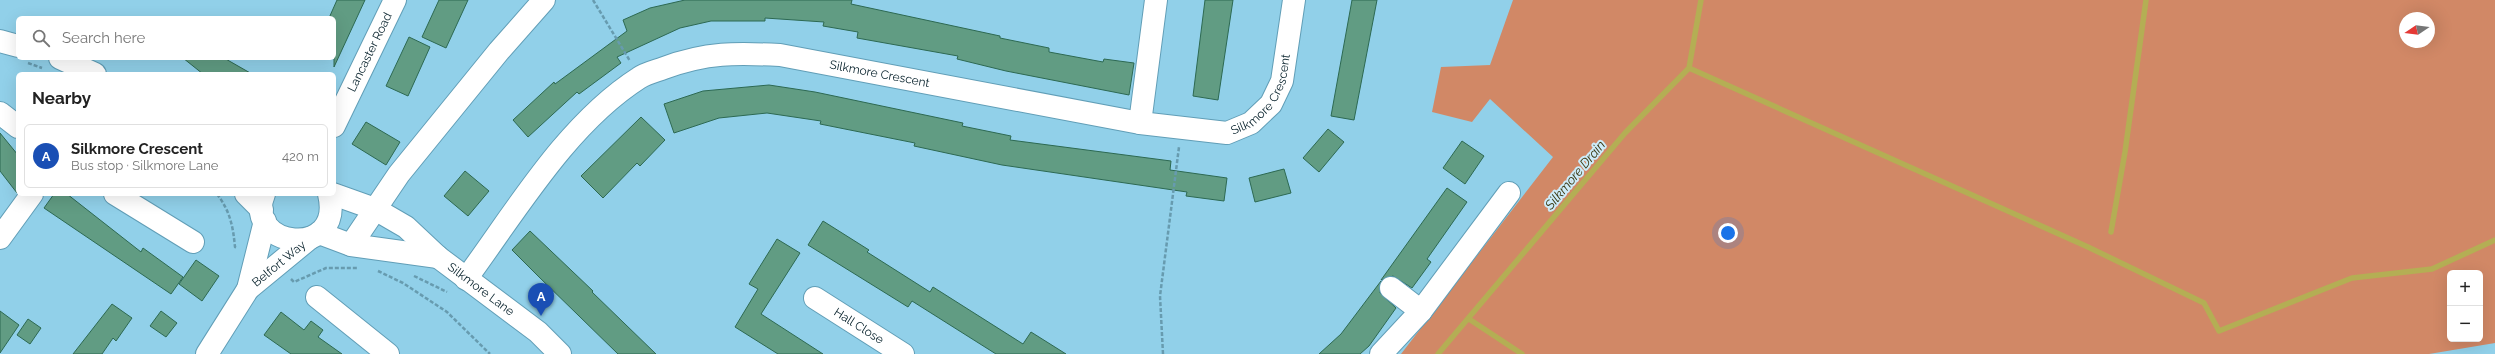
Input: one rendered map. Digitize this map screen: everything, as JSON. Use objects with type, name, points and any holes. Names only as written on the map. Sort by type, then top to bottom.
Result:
[{"type":"street","name":"Lancaster Road","points":[[336,122],[394,0]]},
{"type":"street","points":[[351,245],[399,174],[499,51],[544,0]]},
{"type":"street","points":[[1140,123],[1156,0]]},
{"type":"street","name":"Silkmore Crescent","points":[[459,287],[546,169],[590,117],[640,77],[690,59],[730,52],[780,55],[1140,123],[1227,133],[1251,123],[1271,104],[1282,81],[1294,0]]},
{"type":"street","points":[[0,41],[16,51]]},
{"type":"street","points":[[54,64],[88,72]]},
{"type":"street","points":[[0,113],[16,125]]},
{"type":"street","points":[[1381,354],[1421,311],[1509,194]]},
{"type":"street","name":"Silkmore Lane","points":[[336,195],[375,209],[406,227],[438,257],[459,287],[538,332],[560,354]]},
{"type":"street","points":[[0,238],[31,196]]},
{"type":"street","points":[[118,196],[193,242]]},
{"type":"street","name":"Silkmore Lane","points":[[249,196],[264,208],[270,230],[280,237],[297,241],[315,236],[351,245],[438,257]]},
{"type":"street","points":[[315,236],[326,224],[331,214],[329,196]]},
{"type":"street","name":"Belfort Way","points":[[248,289],[264,208]]},
{"type":"street","name":"Belfort Way","points":[[207,354],[248,289],[315,236]]},
{"type":"street","points":[[1391,288],[1421,311]]},
{"type":"street","points":[[317,297],[388,354]]},
{"type":"street","name":"Hall Close","points":[[815,298],[903,354]]},
{"type":"path","points":[[592,0],[640,77]]},
{"type":"path","points":[[40,60],[54,64]]},
{"type":"path","points":[[1163,354],[1160,296],[1181,128]]},
{"type":"path","points":[[388,270],[374,268],[403,283],[447,312],[490,354]]},
{"type":"path","points":[[407,273],[425,280],[459,287]]},
{"type":"shaded area","points":[[1513,0],[2495,0],[2495,343],[2429,354],[1401,354],[1553,157],[1490,99],[1472,122],[1432,112],[1441,67],[1490,65]]},
{"type":"building","points":[[337,0],[365,0],[334,67],[334,60],[336,60],[336,16],[330,16]]},
{"type":"building","points":[[439,0],[468,0],[446,48],[422,37]]},
{"type":"building","points":[[685,0],[852,0],[851,4],[1000,36],[1000,38],[1049,48],[1049,52],[1103,62],[1104,59],[1134,63],[1129,95],[1006,71],[957,59],[958,56],[857,38],[858,32],[823,26],[824,22],[765,18],[765,21],[711,21],[680,28],[617,57],[621,63],[579,94],[577,92],[528,137],[513,120],[554,82],[555,84],[627,31],[623,20],[650,8]]},
{"type":"building","points":[[1205,0],[1233,0],[1218,100],[1193,96]]},
{"type":"building","points":[[1352,0],[1377,0],[1354,120],[1331,116]]},
{"type":"building","points":[[409,37],[430,47],[408,96],[386,86]]},
{"type":"building","points":[[186,60],[228,60],[248,72],[200,72]]},
{"type":"building","points":[[769,85],[815,92],[963,123],[962,126],[1011,136],[1010,140],[1171,161],[1170,170],[1227,178],[1224,201],[1186,196],[1187,192],[1002,165],[914,146],[915,143],[820,124],[821,121],[767,113],[719,118],[674,133],[664,104],[703,91]]},
{"type":"building","points":[[641,117],[665,140],[640,166],[637,163],[603,198],[581,176]]},
{"type":"building","points":[[366,122],[400,142],[386,165],[352,144]]},
{"type":"building","points":[[1328,129],[1344,142],[1319,172],[1303,158]]},
{"type":"building","points":[[0,133],[16,153],[16,192],[0,171]]},
{"type":"building","points":[[1462,141],[1484,156],[1465,184],[1443,168]]},
{"type":"building","points":[[1284,169],[1291,193],[1255,202],[1249,178]]},
{"type":"building","points":[[465,171],[489,191],[468,216],[444,196]]},
{"type":"building","points":[[1447,188],[1467,202],[1427,259],[1431,262],[1412,288],[1393,276],[1381,280]]},
{"type":"building","points":[[53,196],[70,196],[141,252],[143,248],[183,277],[171,294],[44,208]]},
{"type":"building","points":[[823,221],[869,250],[867,252],[930,292],[933,287],[1023,344],[1031,332],[1066,354],[996,354],[912,301],[908,307],[808,245]]},
{"type":"building","points":[[530,231],[656,354],[618,354],[539,277],[512,250]]},
{"type":"building","points":[[777,239],[800,253],[761,314],[823,354],[778,354],[735,327],[758,289],[749,284]]},
{"type":"building","points":[[196,260],[219,276],[202,301],[179,284]]},
{"type":"building","points":[[1381,281],[1380,293],[1396,308],[1369,346],[1360,354],[1319,354],[1341,334]]},
{"type":"building","points":[[112,304],[132,318],[116,341],[113,338],[102,354],[73,354]]},
{"type":"building","points":[[0,311],[19,325],[0,353]]},
{"type":"building","points":[[161,311],[177,323],[166,337],[150,326]]},
{"type":"building","points":[[281,312],[304,330],[311,321],[323,330],[318,337],[342,354],[291,354],[264,335]]},
{"type":"building","points":[[28,319],[41,328],[30,344],[17,335]]},
{"type":"waterway","name":"Silkmore Drain","points":[[1438,354],[1625,133],[1689,68],[1701,0]]},
{"type":"waterway","points":[[2111,232],[2125,152],[2146,0]]},
{"type":"waterway","points":[[1689,68],[2088,247],[2204,303],[2219,331],[2352,278],[2432,269],[2495,240]]},
{"type":"waterway","points":[[1469,319],[1522,354]]},
{"type":"place","name":"Silkmore Crescent","points":[[541,316]]}]
